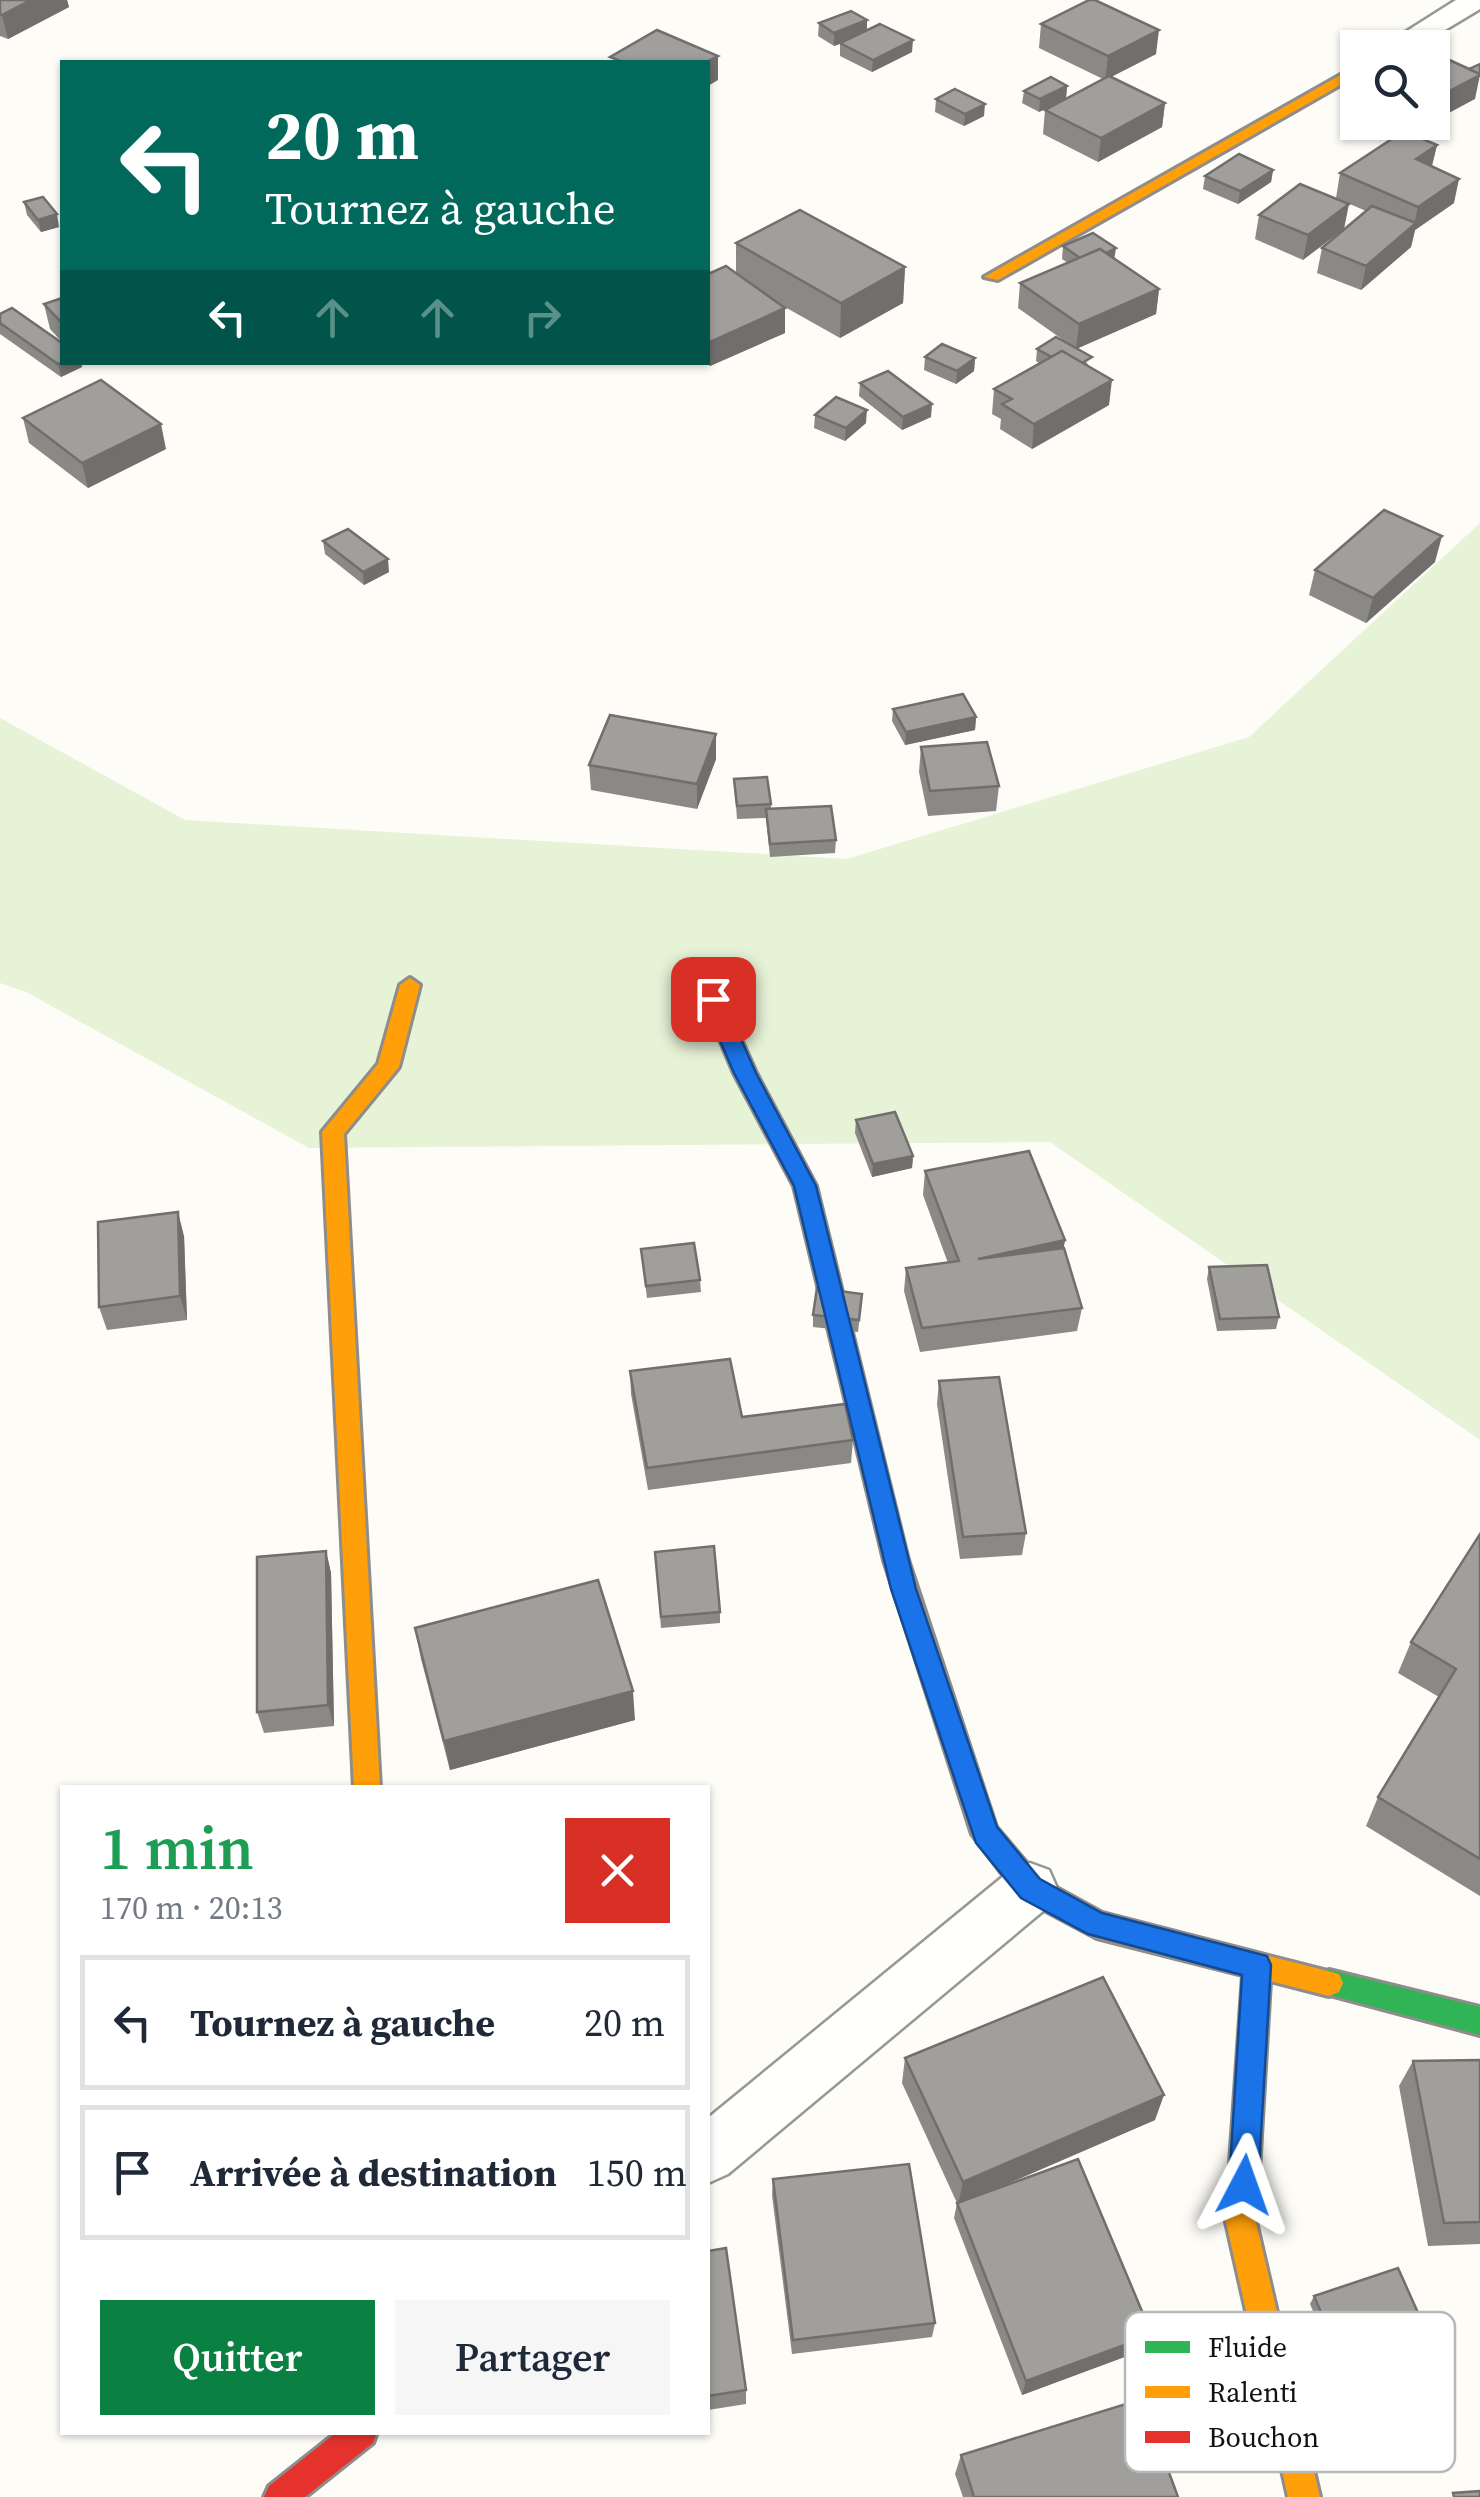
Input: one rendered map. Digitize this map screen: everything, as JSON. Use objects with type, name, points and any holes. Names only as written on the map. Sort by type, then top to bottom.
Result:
[{"type":"street","points":[[1425,30],[1476,0]]},
{"type":"street","points":[[992,278],[1340,79]]},
{"type":"street","points":[[367,1785],[333,1132],[388,1067],[410,985]]},
{"type":"street","points":[[713,999],[745,1073],[805,1186],[903,1589],[986,1834],[1030,1888],[1097,1925],[1480,2020]]},
{"type":"street","points":[[710,2152],[1030,1888]]},
{"type":"street","points":[[1257,1965],[1241,2222],[1262,2312]]},
{"type":"street","points":[[280,2497],[358,2435]]},
{"type":"street","points":[[1298,2472],[1304,2497]]},
{"type":"green space","points":[[1480,523],[1480,1440],[1050,1142],[309,1148],[26,992],[0,983],[0,718],[185,820],[847,859],[1249,737]]},
{"type":"building","points":[[0,0],[31,0],[2,15]]},
{"type":"building","points":[[1089,0],[1159,30],[1108,56],[1041,24]]},
{"type":"building","points":[[851,11],[867,20],[834,33],[819,23]]},
{"type":"building","points":[[880,24],[913,40],[873,60],[840,43]]},
{"type":"building","points":[[657,30],[718,56],[710,60],[610,57]]},
{"type":"building","points":[[1450,60],[1480,75],[1450,91]]},
{"type":"building","points":[[1109,76],[1165,103],[1101,138],[1045,110]]},
{"type":"building","points":[[1051,77],[1067,86],[1040,99],[1024,91]]},
{"type":"building","points":[[955,89],[985,104],[965,114],[936,99]]},
{"type":"building","points":[[1390,140],[1425,140],[1437,145],[1416,159],[1459,179],[1418,207],[1340,173]]},
{"type":"building","points":[[1239,154],[1273,170],[1240,191],[1205,176]]},
{"type":"building","points":[[1300,184],[1349,204],[1308,235],[1259,215]]},
{"type":"building","points":[[43,197],[57,214],[38,220],[24,202]]},
{"type":"building","points":[[1372,206],[1416,223],[1366,266],[1322,248]]},
{"type":"building","points":[[800,210],[905,267],[841,303],[736,243]]},
{"type":"building","points":[[1093,233],[1116,248],[1106,253],[1100,249],[1080,258],[1063,246]]},
{"type":"building","points":[[1100,249],[1159,289],[1079,324],[1020,283]]},
{"type":"building","points":[[726,266],[785,308],[710,342],[710,273]]},
{"type":"building","points":[[60,299],[60,321],[44,304]]},
{"type":"building","points":[[12,308],[60,342],[60,363],[0,323],[0,314]]},
{"type":"building","points":[[1056,337],[1092,357],[1082,363],[1062,351],[1052,357],[1037,349]]},
{"type":"building","points":[[942,344],[975,358],[957,371],[925,357]]},
{"type":"building","points":[[1062,351],[1112,380],[1034,424],[1002,404],[1012,399],[994,389]]},
{"type":"building","points":[[888,371],[932,404],[903,417],[860,383]]},
{"type":"building","points":[[101,380],[161,424],[82,463],[23,418]]},
{"type":"building","points":[[836,397],[867,410],[846,428],[815,415]]},
{"type":"building","points":[[1384,510],[1442,536],[1373,598],[1315,570]]},
{"type":"building","points":[[348,529],[388,559],[363,572],[323,541]]},
{"type":"building","points":[[963,694],[976,717],[906,732],[893,709]]},
{"type":"building","points":[[610,715],[716,734],[697,784],[589,765]]},
{"type":"building","points":[[987,742],[999,786],[930,791],[921,747]]},
{"type":"building","points":[[767,777],[771,804],[737,806],[734,779]]},
{"type":"building","points":[[831,806],[836,840],[770,844],[766,809]]},
{"type":"building","points":[[895,1112],[913,1156],[873,1164],[856,1120]]},
{"type":"building","points":[[1029,1151],[1065,1240],[978,1259],[1064,1248],[1082,1308],[922,1328],[906,1268],[959,1261],[925,1171]]},
{"type":"building","points":[[178,1212],[180,1296],[99,1307],[98,1222]]},
{"type":"building","points":[[694,1243],[700,1280],[646,1286],[641,1249]]},
{"type":"building","points":[[1267,1265],[1279,1317],[1220,1319],[1209,1267]]},
{"type":"building","points":[[817,1288],[862,1294],[859,1320],[813,1315]]},
{"type":"building","points":[[730,1359],[742,1417],[845,1404],[853,1440],[647,1468],[630,1371]]},
{"type":"building","points":[[999,1377],[1026,1533],[963,1537],[939,1381]]},
{"type":"building","points":[[1480,1534],[1480,1859],[1378,1797],[1456,1669],[1411,1642]]},
{"type":"building","points":[[714,1546],[720,1612],[661,1617],[655,1552]]},
{"type":"building","points":[[326,1551],[328,1705],[257,1712],[257,1557]]},
{"type":"building","points":[[598,1580],[633,1691],[444,1741],[415,1628]]},
{"type":"building","points":[[1103,1977],[1164,2095],[963,2182],[905,2058]]},
{"type":"building","points":[[1480,2060],[1480,2222],[1444,2223],[1413,2061]]},
{"type":"building","points":[[1078,2159],[1142,2312],[1125,2312],[1125,2345],[1026,2381],[957,2203]]},
{"type":"building","points":[[909,2164],[935,2323],[793,2340],[773,2179]]},
{"type":"building","points":[[726,2248],[746,2390],[710,2396],[710,2251]]},
{"type":"building","points":[[1398,2268],[1418,2312],[1321,2312],[1314,2296]]},
{"type":"building","points":[[1125,2404],[1125,2472],[1169,2472],[1178,2497],[974,2497],[961,2455]]},
{"type":"building","points":[[1480,2491],[1480,2497],[1454,2497],[1453,2493]]},
{"type":"traffic: fast","points":[[1329,1983],[1480,2021]]},
{"type":"traffic: slow","points":[[992,277],[1340,79]]},
{"type":"traffic: slow","points":[[367,1785],[333,1132],[388,1067],[410,985]]},
{"type":"traffic: slow","points":[[896,1560],[985,1834],[1030,1888],[1097,1925],[1329,1983]]},
{"type":"traffic: slow","points":[[1257,1965],[1241,2222],[1262,2312]]},
{"type":"traffic: slow","points":[[1298,2472],[1304,2497]]},
{"type":"traffic: jam","points":[[713,999],[745,1073],[805,1186],[896,1560]]},
{"type":"traffic: jam","points":[[280,2497],[358,2435]]},
{"type":"route","points":[[713,999],[745,1073],[805,1186],[903,1589],[986,1834],[1030,1888],[1097,1925],[1257,1965],[1244,2185]]}]
